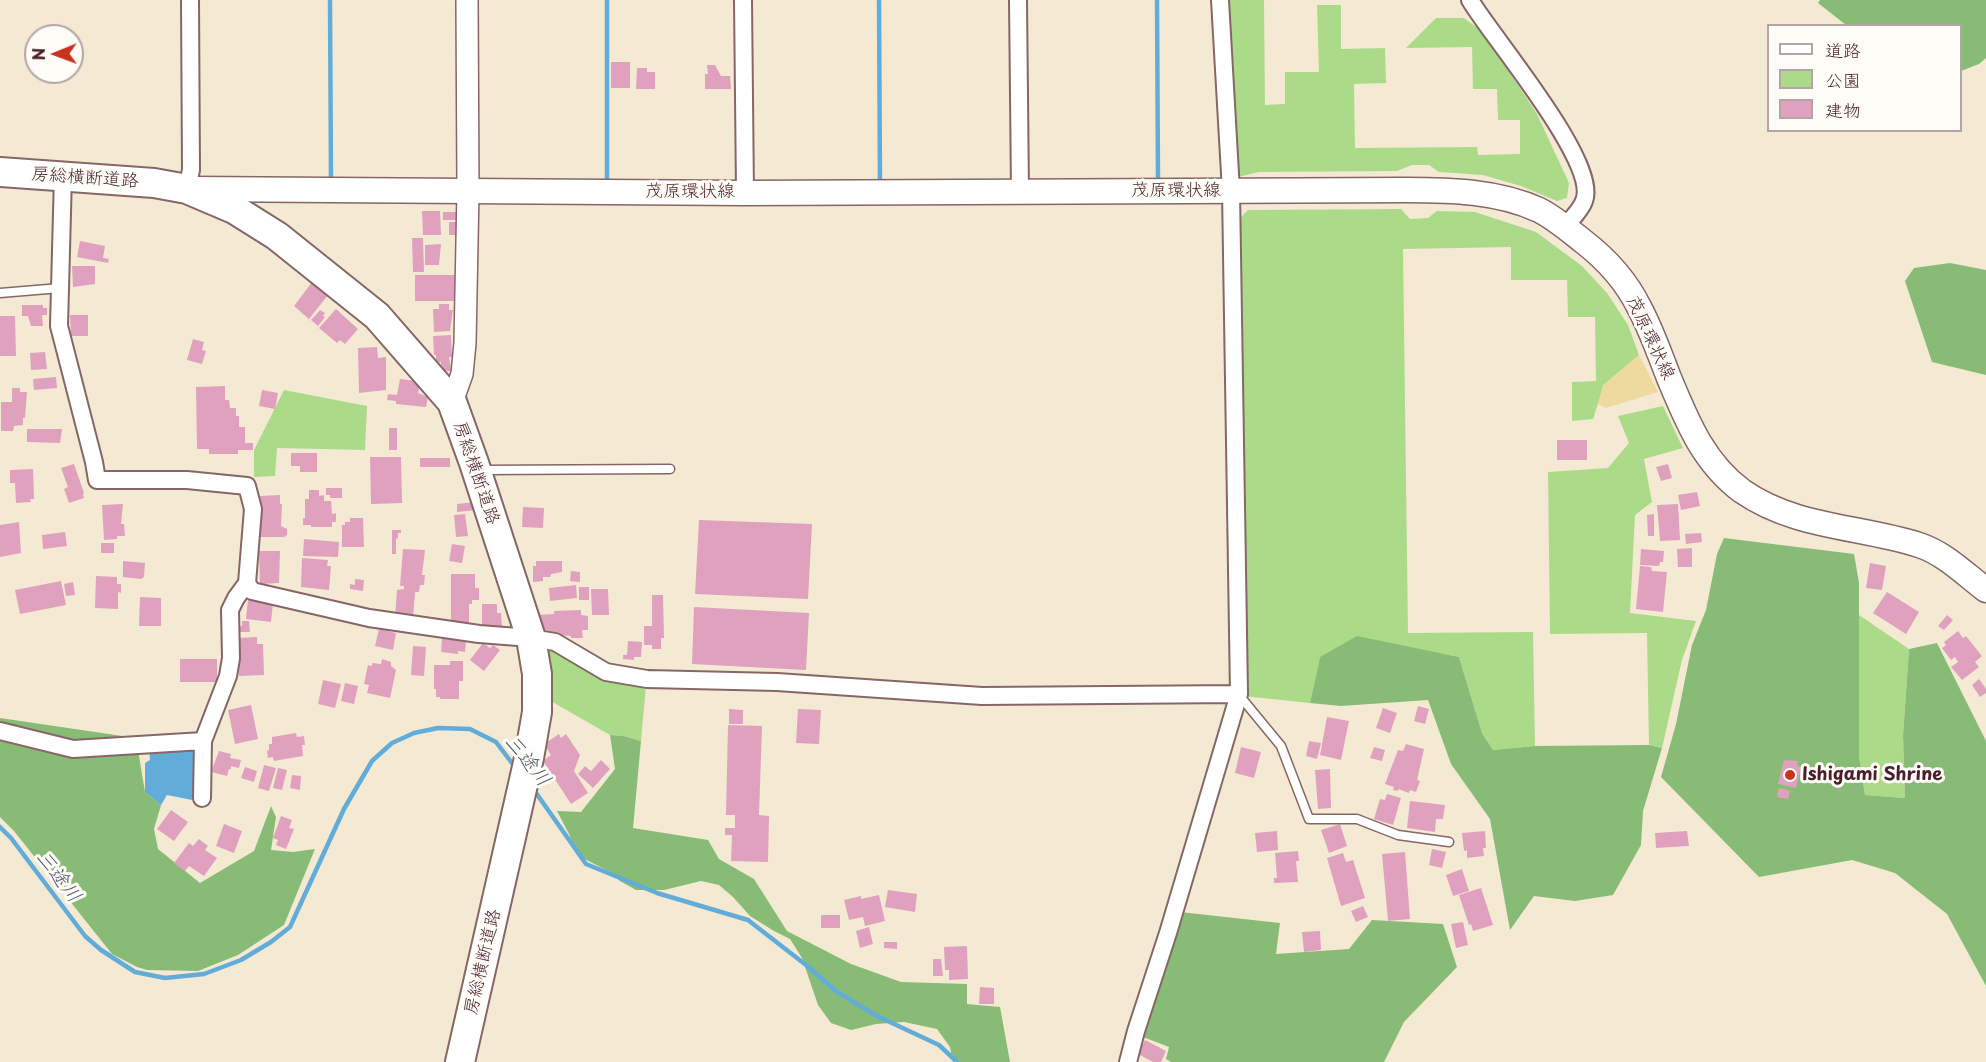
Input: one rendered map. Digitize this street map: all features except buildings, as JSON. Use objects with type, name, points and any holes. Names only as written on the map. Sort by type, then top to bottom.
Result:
[{"type":"highway","name":"房総横断道路","points":[[0,172],[154,183],[187,189],[234,209],[277,237],[377,316],[452,402],[477,470],[531,638],[537,674],[537,712],[530,758],[460,1062]]},
{"type":"main road","name":"茂原環状線","points":[[187,189],[745,193],[1456,190],[1493,196],[1539,210],[1565,227],[1595,251],[1623,282],[1639,307],[1698,443],[1732,483],[1766,506],[1805,521],[1920,545],[1936,552],[1986,590]]},
{"type":"street","points":[[187,189],[191,170],[190,0]]},
{"type":"street","points":[[452,402],[462,374],[465,344],[468,191],[467,0]]},
{"type":"street","points":[[743,0],[745,193]]},
{"type":"street","points":[[1018,0],[1020,191]]},
{"type":"street","points":[[1128,1062],[1239,694],[1231,191],[1220,0]]},
{"type":"street","points":[[1470,0],[1522,71],[1560,130],[1585,182],[1585,200],[1565,227]]},
{"type":"street","points":[[63,175],[59,326],[97,480],[186,480],[247,486],[253,509],[247,583],[236,597],[230,610],[231,658],[228,676],[203,741],[202,798]]},
{"type":"street","points":[[247,583],[252,591],[369,618],[478,634],[555,642],[606,672],[647,679],[777,682],[982,696],[1239,694]]},
{"type":"street","points":[[0,731],[73,749],[203,741]]},
{"type":"lane","points":[[0,293],[60,288]]},
{"type":"lane","points":[[477,470],[670,469]]},
{"type":"lane","points":[[1239,694],[1281,746],[1309,819],[1358,819],[1398,835],[1449,842]]},
{"type":"green space","points":[[1224,0],[1264,0],[1265,105],[1285,104],[1285,72],[1319,72],[1317,5],[1341,5],[1341,49],[1385,48],[1386,83],[1354,84],[1355,148],[1477,147],[1478,155],[1520,154],[1520,120],[1498,120],[1497,89],[1473,89],[1472,47],[1406,48],[1436,18],[1464,18],[1483,32],[1537,114],[1569,183],[1567,198],[1557,201],[1521,186],[1483,175],[1439,172],[1429,165],[1412,165],[1397,171],[1259,172],[1234,178]]},
{"type":"green space","points":[[1820,0],[1986,0],[1986,58],[1979,64],[1962,71],[1962,24],[1845,24],[1818,3]]},
{"type":"green space","points":[[1401,209],[1410,219],[1428,218],[1437,211],[1475,212],[1536,232],[1582,266],[1607,293],[1628,325],[1639,355],[1604,385],[1593,419],[1572,421],[1572,382],[1596,381],[1595,317],[1568,317],[1567,280],[1511,280],[1511,247],[1403,249],[1408,633],[1533,632],[1535,746],[1493,750],[1482,733],[1459,657],[1407,647],[1320,657],[1310,703],[1243,696],[1235,223],[1248,210]]},
{"type":"green space","points":[[1950,263],[1986,270],[1986,375],[1932,362],[1905,281],[1914,268]]},
{"type":"green space","points":[[284,390],[367,406],[365,450],[277,448],[275,476],[254,477],[254,450]]},
{"type":"green space","points":[[1663,406],[1683,448],[1644,459],[1652,502],[1635,515],[1630,613],[1696,621],[1682,660],[1662,748],[1649,745],[1647,633],[1550,634],[1548,472],[1608,468],[1629,443],[1618,416]]},
{"type":"green space","points":[[1724,538],[1854,554],[1859,583],[1859,756],[1865,795],[1905,798],[1903,736],[1909,649],[1937,643],[1986,741],[1986,986],[1947,914],[1895,873],[1852,860],[1759,877],[1661,777],[1676,724],[1692,645],[1706,610],[1717,554]]},
{"type":"green space","points":[[1859,615],[1909,649],[1903,736],[1905,798],[1865,795],[1859,756]]},
{"type":"green space","points":[[1357,636],[1459,657],[1482,733],[1493,750],[1535,746],[1649,745],[1662,748],[1643,811],[1641,845],[1613,895],[1575,901],[1534,896],[1510,930],[1490,819],[1451,764],[1428,700],[1341,706],[1310,703],[1320,657]]},
{"type":"green space","points":[[546,642],[646,685],[641,741],[610,735],[549,700]]},
{"type":"green space","points":[[0,718],[136,738],[145,792],[161,805],[154,829],[158,849],[200,883],[254,851],[271,806],[276,817],[271,850],[293,852],[315,849],[284,925],[238,955],[198,971],[147,970],[112,954],[14,831],[0,817]]},
{"type":"green space","points":[[610,735],[641,741],[633,828],[708,840],[719,859],[754,879],[787,931],[851,964],[901,982],[967,984],[967,1004],[1000,1007],[1010,1062],[953,1062],[950,1047],[937,1029],[904,1022],[876,1024],[851,1030],[831,1023],[818,1005],[802,958],[790,939],[750,916],[719,885],[701,881],[664,890],[636,890],[608,871],[577,855],[557,811],[581,812],[615,769]]},
{"type":"green space","points":[[1180,912],[1280,923],[1276,954],[1349,949],[1372,920],[1443,924],[1457,967],[1404,1022],[1384,1062],[1171,1062],[1166,1059],[1169,1047],[1138,1035]]},
{"type":"sand","points":[[1639,355],[1658,392],[1606,408],[1598,404],[1603,385]]},
{"type":"water","points":[[149,748],[198,749],[197,801],[167,795],[161,805],[145,792],[145,763],[150,760]]},
{"type":"waterway","points":[[330,0],[331,180]]},
{"type":"waterway","points":[[607,0],[607,183]]},
{"type":"waterway","points":[[879,0],[880,186]]},
{"type":"waterway","points":[[1157,0],[1158,184]]},
{"type":"waterway","name":"三途川","points":[[0,827],[11,838],[85,936],[101,950],[135,972],[165,978],[204,974],[241,960],[271,942],[290,927],[344,809],[372,761],[392,743],[414,733],[438,728],[470,729],[496,742],[515,767]]},
{"type":"waterway","name":"三途川","points":[[534,790],[586,864],[657,893],[748,920],[837,992],[877,1016],[939,1045],[957,1062]]},
{"type":"place","name":"Ishigami Shrine","points":[[1790,775]]}]
